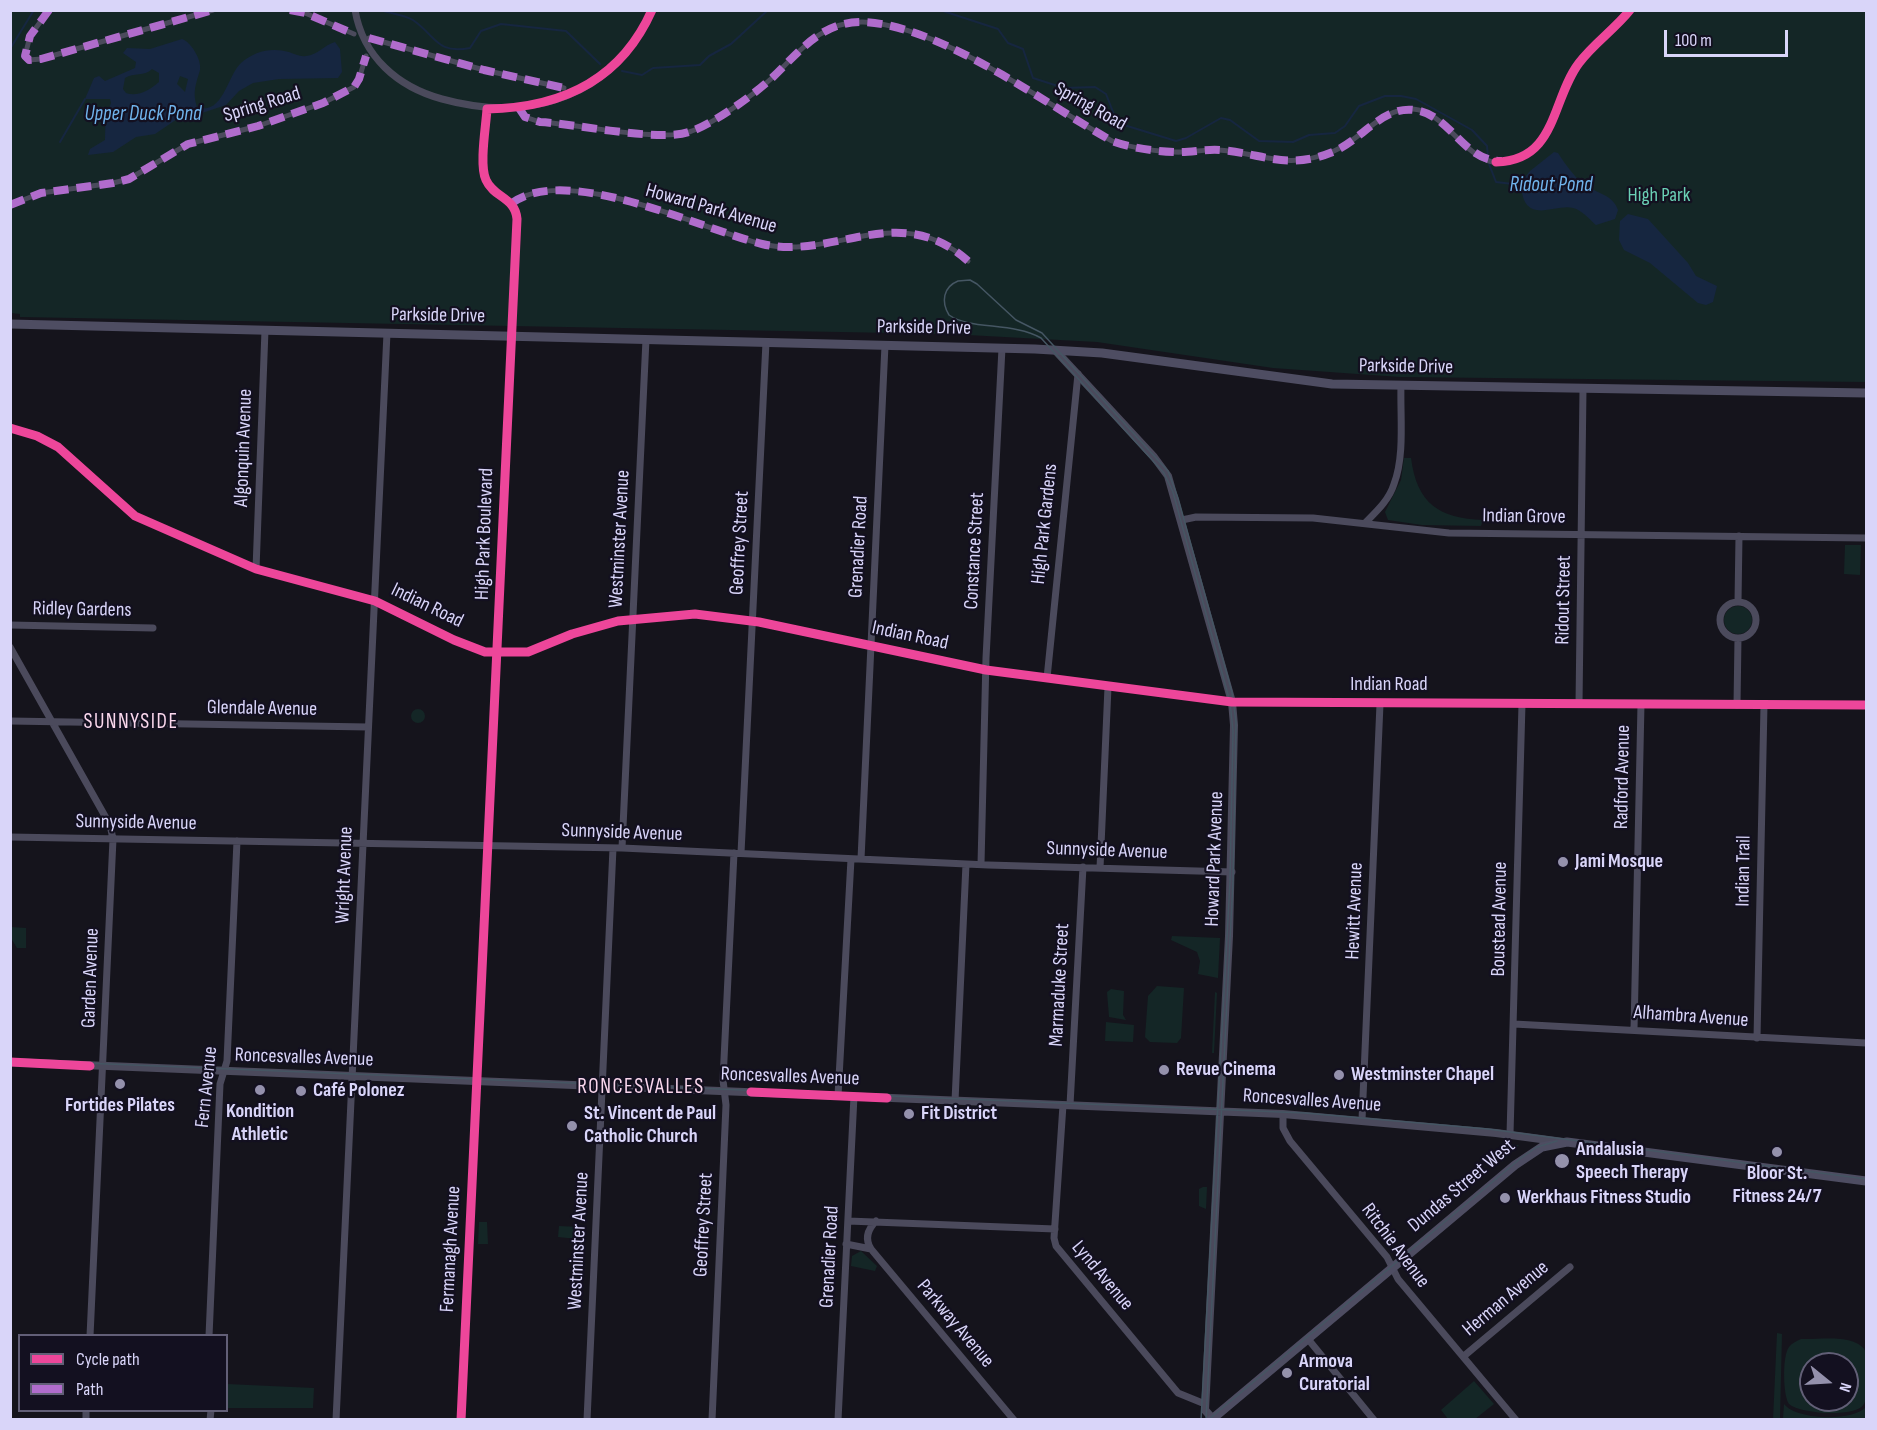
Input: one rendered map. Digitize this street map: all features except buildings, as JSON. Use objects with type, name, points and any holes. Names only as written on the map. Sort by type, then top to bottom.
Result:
[{"type":"main road","name":"Parkside Drive","points":[[10,324],[1002,348],[1102,353],[1332,384],[1866,393]]},
{"type":"main road","name":"Dundas Street West","points":[[1212,1419],[1527,1155],[1542,1147],[1567,1142],[1866,1181]]},
{"type":"street","points":[[49,10],[26,43],[25,56],[29,60],[41,59],[213,10]]},
{"type":"street","points":[[290,10],[305,13],[354,34]]},
{"type":"street","points":[[355,10],[369,53],[388,73],[411,88],[452,102],[487,109],[519,108],[560,98],[600,77],[629,48],[652,10]]},
{"type":"street","name":"Spring Road","points":[[519,108],[525,117],[540,122],[663,135],[692,132],[758,90],[818,35],[839,25],[861,22],[909,30],[927,37],[995,72],[1112,141],[1126,146],[1175,152],[1219,150],[1274,161],[1295,162],[1335,151],[1359,138],[1387,115],[1412,109],[1427,114],[1441,123],[1480,158],[1496,162],[1518,159],[1538,145],[1551,125],[1577,65],[1630,10]]},
{"type":"street","points":[[369,38],[484,70],[564,88]]},
{"type":"street","name":"Spring Road","points":[[10,205],[41,193],[113,183],[129,178],[188,144],[258,126],[323,103],[354,87],[369,53]]},
{"type":"street","points":[[487,109],[484,176],[490,187],[512,203]]},
{"type":"street","name":"Howard Park Avenue","points":[[512,203],[530,194],[546,191],[586,192],[613,197],[764,244],[799,246],[868,233],[892,233],[941,243],[968,261]]},
{"type":"street","name":"High Park Boulevard","points":[[478,1081],[517,219],[512,203]]},
{"type":"street","name":"Algonquin Avenue","points":[[256,568],[265,330]]},
{"type":"street","name":"Wright Avenue","points":[[336,1419],[387,333]]},
{"type":"street","name":"Westminster Avenue","points":[[622,848],[646,339]]},
{"type":"street","name":"Geoffrey Street","points":[[712,1419],[726,1105],[723,1091],[752,621],[766,342]]},
{"type":"street","name":"Grenadier Road","points":[[861,859],[885,345]]},
{"type":"street","name":"Constance Street","points":[[981,864],[986,670],[1002,348]]},
{"type":"street","name":"Howard Park Avenue","points":[[1055,350],[1162,466],[1174,491],[1232,702],[1234,725],[1232,872],[1205,1404],[1205,1410],[1212,1419]]},
{"type":"street","name":"High Park Gardens","points":[[1047,678],[1078,374]]},
{"type":"street","points":[[1366,522],[1382,506],[1395,483],[1401,385]]},
{"type":"street","name":"Ridout Street","points":[[1579,704],[1583,389]]},
{"type":"street","name":"Indian Road","points":[[10,428],[37,436],[58,447],[135,516],[256,568],[375,601],[475,649],[528,652],[586,629],[633,618],[695,614],[752,621],[986,670],[1232,702],[1866,705]]},
{"type":"street","name":"Indian Grove","points":[[1182,520],[1196,517],[1301,518],[1366,522],[1433,532],[1866,538]]},
{"type":"street","points":[[1738,602],[1739,536]]},
{"type":"street","points":[[1738,602],[1752,609],[1756,620],[1753,630],[1738,638],[1724,631],[1720,620],[1727,605],[1738,602]]},
{"type":"street","name":"Ridley Gardens","points":[[10,625],[153,628]]},
{"type":"street","points":[[1737,705],[1738,638]]},
{"type":"street","name":"Garden Avenue","points":[[10,647],[110,825],[112,839],[90,1334]]},
{"type":"street","points":[[1100,868],[1108,687]]},
{"type":"street","name":"Hewitt Avenue","points":[[1362,1120],[1380,704]]},
{"type":"street","name":"Boustead Avenue","points":[[1510,1134],[1521,704]]},
{"type":"street","name":"Radford Avenue","points":[[1634,1030],[1641,704]]},
{"type":"street","name":"Indian Trail","points":[[1757,1038],[1764,705]]},
{"type":"street","name":"Glendale Avenue","points":[[10,721],[368,727]]},
{"type":"street","name":"Sunnyside Avenue","points":[[10,837],[622,848],[966,864],[1232,872]]},
{"type":"street","name":"Fern Avenue","points":[[209,1334],[220,1084],[227,1061],[237,841]]},
{"type":"street","name":"Westminster Avenue","points":[[586,1419],[613,848]]},
{"type":"street","points":[[838,1096],[850,859]]},
{"type":"street","points":[[955,1101],[966,864]]},
{"type":"street","name":"Marmaduke Street","points":[[1055,1229],[1074,1046],[1083,867]]},
{"type":"street","name":"Alhambra Avenue","points":[[1514,1024],[1866,1043]]},
{"type":"street","name":"Roncesvalles Avenue","points":[[10,1062],[1283,1114],[1510,1134],[1567,1142]]},
{"type":"street","name":"Fermanagh Avenue","points":[[461,1419],[478,1081]]},
{"type":"street","name":"Grenadier Road","points":[[838,1419],[854,1096]]},
{"type":"street","name":"Ritchie Avenue","points":[[1283,1114],[1284,1134],[1387,1257],[1398,1279],[1516,1419]]},
{"type":"street","name":"Lynd Avenue","points":[[848,1221],[1055,1229],[1056,1246],[1178,1393],[1205,1404]]},
{"type":"street","points":[[871,1249],[867,1239],[870,1228],[876,1221]]},
{"type":"street","points":[[846,1244],[871,1249]]},
{"type":"street","name":"Parkway Avenue","points":[[871,1249],[1014,1419]]},
{"type":"street","name":"Herman Avenue","points":[[1464,1356],[1570,1267]]},
{"type":"street","points":[[1308,1339],[1374,1419]]},
{"type":"green space","name":"High Park","points":[[11,11],[1866,11],[1866,382],[1400,377],[1273,368],[1097,342],[949,334],[20,317],[20,314],[11,313]]},
{"type":"green space","points":[[1404,458],[1411,458],[1419,487],[1433,505],[1442,512],[1454,516],[1483,520],[1481,526],[1422,525],[1388,520],[1385,512],[1401,480]]},
{"type":"green space","points":[[1845,545],[1861,545],[1860,575],[1844,574]]},
{"type":"green space","points":[[1738,606],[1748,610],[1752,620],[1748,630],[1738,634],[1728,630],[1724,620],[1728,610]]},
{"type":"green space","points":[[418,709],[423,711],[425,716],[423,721],[418,723],[413,721],[411,716],[413,711]]},
{"type":"green space","points":[[11,927],[26,928],[26,948],[17,948],[11,938]]},
{"type":"green space","points":[[1172,936],[1220,938],[1218,978],[1198,974],[1200,961],[1197,952],[1171,940]]},
{"type":"green space","points":[[1157,986],[1184,988],[1181,1038],[1177,1043],[1150,1042],[1145,1037],[1148,996]]},
{"type":"green space","points":[[1111,989],[1124,991],[1123,1015],[1126,1020],[1109,1017],[1107,992]]},
{"type":"green space","points":[[1215,992],[1217,993],[1214,1053],[1212,1053]]},
{"type":"green space","points":[[1106,1022],[1134,1025],[1133,1042],[1105,1041]]},
{"type":"green space","points":[[1503,1144],[1519,1145],[1502,1162]]},
{"type":"green space","points":[[1207,1187],[1206,1209],[1199,1206],[1199,1189]]},
{"type":"green space","points":[[479,1222],[487,1222],[488,1244],[478,1244]]},
{"type":"green space","points":[[559,1226],[579,1227],[578,1239],[558,1237]]},
{"type":"green space","points":[[861,1251],[877,1266],[875,1271],[851,1266],[852,1256]]},
{"type":"green space","points":[[1777,1333],[1782,1334],[1780,1419],[1773,1420]]},
{"type":"green space","points":[[1801,1339],[1837,1339],[1854,1342],[1861,1346],[1866,1352],[1868,1371],[1868,1386],[1864,1404],[1859,1408],[1859,1352],[1799,1352],[1799,1408],[1789,1404],[1784,1367],[1787,1352],[1793,1343]]},
{"type":"green space","points":[[1474,1381],[1494,1404],[1475,1419],[1448,1419],[1441,1410]]},
{"type":"green space","points":[[228,1384],[314,1388],[313,1408],[228,1408]]},
{"type":"green space","points":[[1784,1404],[1800,1413],[1824,1417],[1849,1415],[1866,1407],[1866,1419],[1783,1419]]},
{"type":"water","name":"Upper Duck Pond","points":[[182,39],[192,47],[200,66],[195,88],[197,107],[213,106],[224,93],[241,63],[264,51],[276,50],[306,56],[335,42],[340,49],[342,72],[338,78],[279,79],[253,83],[239,91],[226,105],[202,113],[183,115],[155,134],[136,137],[113,152],[88,155],[90,149],[105,140],[106,118],[111,103],[110,99],[85,99],[94,78],[99,76],[105,81],[135,68],[136,62],[123,53],[127,48],[150,49]],"holes":[[[152,69],[159,73],[159,82],[144,92],[126,93],[123,89],[125,78],[146,73]],[[180,76],[188,79],[185,92],[177,84]]]},
{"type":"water","name":"Ridout Pond","points":[[1554,152],[1558,153],[1583,184],[1612,200],[1618,210],[1615,219],[1596,225],[1573,208],[1541,210],[1527,205],[1521,182],[1530,171]]},
{"type":"water","points":[[1628,214],[1648,219],[1688,263],[1696,276],[1717,286],[1713,302],[1706,305],[1698,303],[1650,263],[1624,250],[1619,240],[1620,221]]},
{"type":"waterway","points":[[10,49],[34,10]]},
{"type":"waterway","points":[[380,10],[413,20],[438,43],[450,49],[470,48],[481,31],[501,24],[566,31],[600,64]]},
{"type":"waterway","points":[[622,71],[642,75],[653,68],[700,65],[709,56],[731,44],[768,10]]},
{"type":"waterway","points":[[940,10],[998,29],[1008,43],[1023,49],[1033,78],[1064,88],[1095,87],[1106,94],[1115,117],[1124,125],[1176,141],[1186,138],[1221,118],[1230,120],[1259,141],[1293,142],[1309,135],[1335,133],[1345,126],[1359,106],[1385,96],[1401,96],[1416,99],[1472,130],[1487,146],[1488,158]]},
{"type":"waterway","points":[[60,142],[85,99]]},
{"type":"waterway","points":[[1489,164],[1496,182],[1521,185]]},
{"type":"tram line","points":[[1201,1420],[1230,881],[1233,731],[1230,702],[1173,492],[1164,473],[1041,338],[1018,330],[968,323],[949,315],[944,300],[946,291],[958,281],[970,280],[977,284],[1016,320],[1042,333],[1168,471],[1178,498],[1232,692],[1236,722],[1233,881],[1206,1420]]},
{"type":"tram line","points":[[10,1060],[1305,1113],[1488,1129],[1866,1179]]},
{"type":"tram line","points":[[1208,1420],[1521,1158],[1537,1147],[1557,1141]]},
{"type":"marked path","points":[[49,10],[30,36],[25,56],[29,60],[41,59],[213,10]]},
{"type":"marked path","points":[[290,10],[305,13],[354,34]]},
{"type":"marked path","points":[[519,108],[525,117],[540,122],[638,134],[676,135],[689,132],[721,116],[756,92],[813,39],[824,32],[848,23],[863,22],[893,26],[958,51],[1024,87],[1112,141],[1134,147],[1174,152],[1220,150],[1277,160],[1304,160],[1345,146],[1392,113],[1414,110],[1427,113],[1438,120],[1477,154],[1502,161]]},
{"type":"marked path","points":[[369,38],[484,70],[564,88]]},
{"type":"marked path","points":[[10,205],[41,193],[129,179],[188,144],[258,126],[323,103],[354,87],[366,56]]},
{"type":"marked path","points":[[512,203],[536,193],[566,190],[599,194],[671,214],[762,244],[788,247],[891,233],[917,235],[942,243],[968,261]]},
{"type":"cycle path","points":[[461,1420],[517,219],[512,206],[494,191],[484,173],[483,155],[487,109],[540,103],[564,96],[586,85],[606,72],[624,55],[652,10]]},
{"type":"cycle path","points":[[1496,162],[1516,159],[1531,151],[1542,140],[1579,63],[1630,10]]},
{"type":"cycle path","points":[[10,428],[37,436],[58,447],[135,516],[256,569],[375,601],[454,640],[485,652],[528,652],[572,634],[618,621],[695,614],[759,622],[986,670],[1232,702],[1866,705]]},
{"type":"cycle path","points":[[10,1062],[90,1066]]},
{"type":"cycle path","points":[[751,1092],[887,1098]]},
{"type":"place","name":"Jami Mosque","points":[[1563,862]]},
{"type":"place","name":"Revue Cinema","points":[[1164,1070]]},
{"type":"place","name":"Westminster Chapel","points":[[1339,1075]]},
{"type":"place","name":"Fortides Pilates","points":[[120,1084]]},
{"type":"place","name":"Kondition Athletic","points":[[260,1090]]},
{"type":"place","name":"Café Polonez","points":[[301,1091]]},
{"type":"place","name":"Fit District","points":[[909,1114]]},
{"type":"place","name":"St. Vincent de Paul Catholic Church","points":[[572,1126]]},
{"type":"place","name":"Bloor St. Fitness 24/7","points":[[1777,1152]]},
{"type":"place","name":"Andalusia Speech Therapy","points":[[1562,1161]]},
{"type":"place","name":"Werkhaus Fitness Studio","points":[[1505,1198]]},
{"type":"place","name":"Armova Curatorial","points":[[1287,1373]]},
{"type":"district","name":"SUNNYSIDE","points":[[131,723]]},
{"type":"district","name":"RONCESVALLES","points":[[641,1088]]}]
